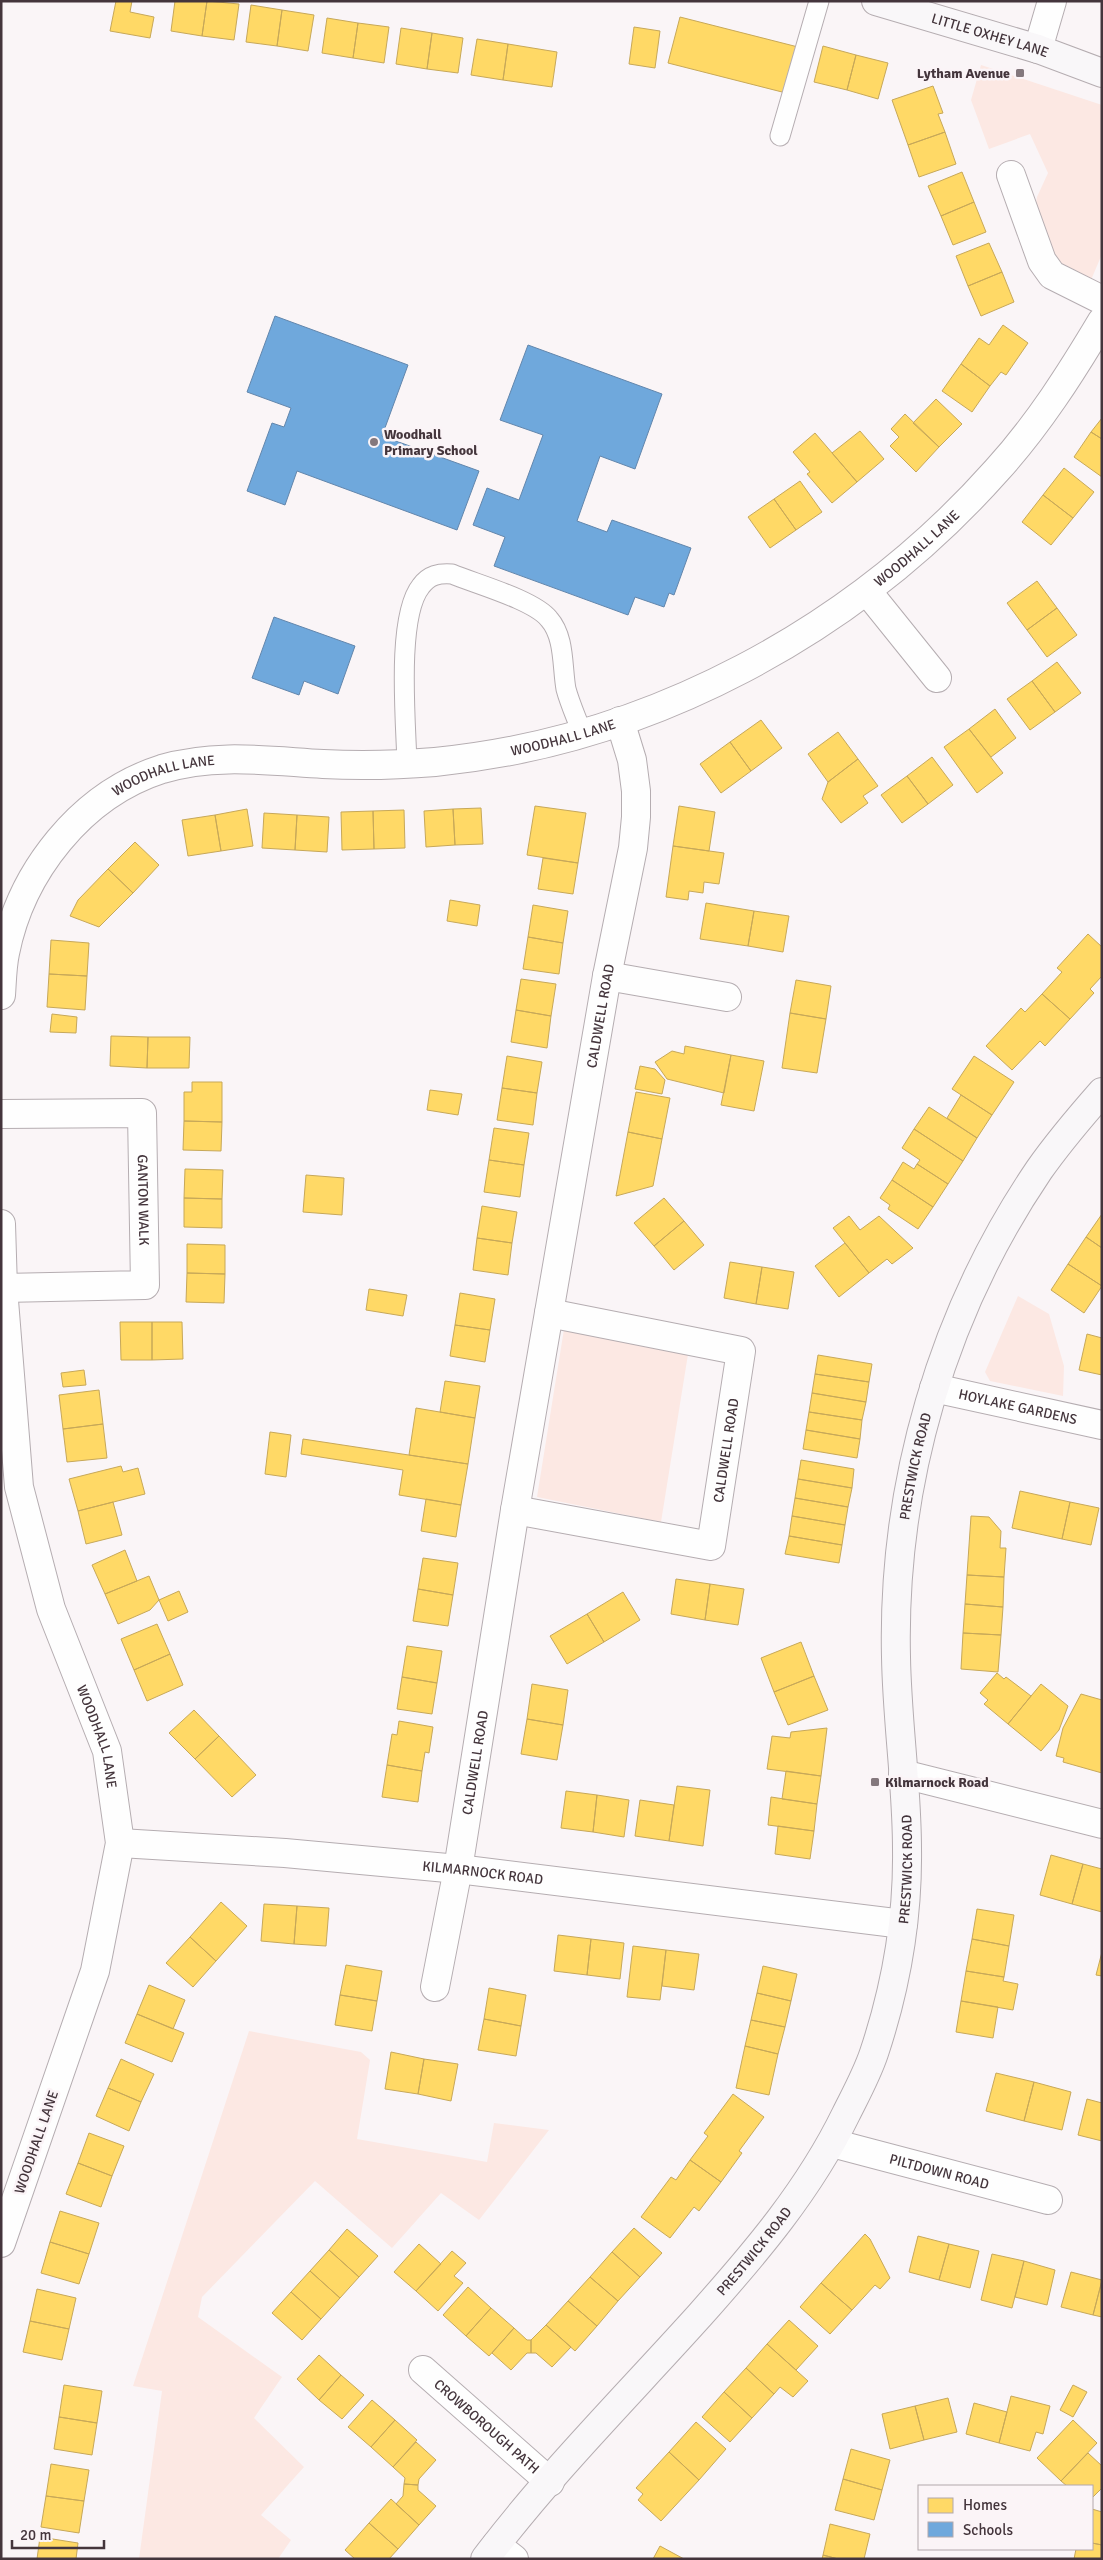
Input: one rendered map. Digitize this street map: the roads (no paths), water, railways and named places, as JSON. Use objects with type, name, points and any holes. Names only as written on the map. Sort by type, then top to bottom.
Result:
[{"type":"main road","name":"LITTLE OXHEY LANE","points":[[876,1],[1038,49],[1102,73]]},
{"type":"main road","name":"PRESTWICK ROAD","points":[[498,2554],[550,2482],[756,2252],[796,2200],[832,2143],[873,2056],[892,1991],[903,1924],[907,1850],[896,1657],[898,1560],[912,1473],[934,1388],[954,1331],[977,1276],[1039,1170],[1102,1092]]},
{"type":"street","points":[[1038,49],[1052,1]]},
{"type":"street","points":[[1011,175],[1042,261],[1052,275],[1102,300]]},
{"type":"street","name":"WOODHALL LANE","points":[[1,995],[4,954],[20,903],[34,875],[54,845],[97,804],[131,784],[161,770],[204,761],[239,758],[330,764],[407,764],[494,753],[582,733],[620,721],[733,675],[792,641],[867,590],[941,530],[998,470],[1035,424],[1073,370],[1102,321]]},
{"type":"street","points":[[867,590],[937,678]]},
{"type":"street","name":"CALDWELL ROAD","points":[[435,1987],[458,1869],[515,1510],[607,976],[632,848],[636,817],[632,760],[620,721]]},
{"type":"street","points":[[607,976],[727,997]]},
{"type":"street","name":"GANTON WALK","points":[[1,1114],[142,1113],[145,1285],[3,1288]]},
{"type":"street","name":"WOODHALL LANE","points":[[1,1224],[3,1288],[18,1487],[51,1609],[107,1751],[120,1843],[95,1972],[1,2243]]},
{"type":"street","name":"CALDWELL ROAD","points":[[515,1510],[710,1546],[741,1351],[549,1313]]},
{"type":"street","name":"HOYLAKE GARDENS","points":[[934,1388],[1102,1425]]},
{"type":"street","points":[[903,1774],[1102,1824]]},
{"type":"street","name":"KILMARNOCK ROAD","points":[[120,1843],[285,1852],[458,1869],[903,1924]]},
{"type":"street","name":"PILTDOWN ROAD","points":[[832,2143],[1048,2200]]},
{"type":"street","name":"CROWBOROUGH PATH","points":[[424,2370],[550,2482]]},
{"type":"lane","points":[[780,136],[819,1]]},
{"type":"lane","points":[[407,764],[407,622],[416,594],[422,585],[440,573],[452,574],[539,609],[550,619],[558,632],[567,690],[582,733]]},
{"type":"place","name":"Lytham Avenue","points":[[1020,73]]},
{"type":"place","name":"Woodhall Primary School","points":[[374,442]]},
{"type":"place","name":"Kilmarnock Road","points":[[875,1782]]}]
